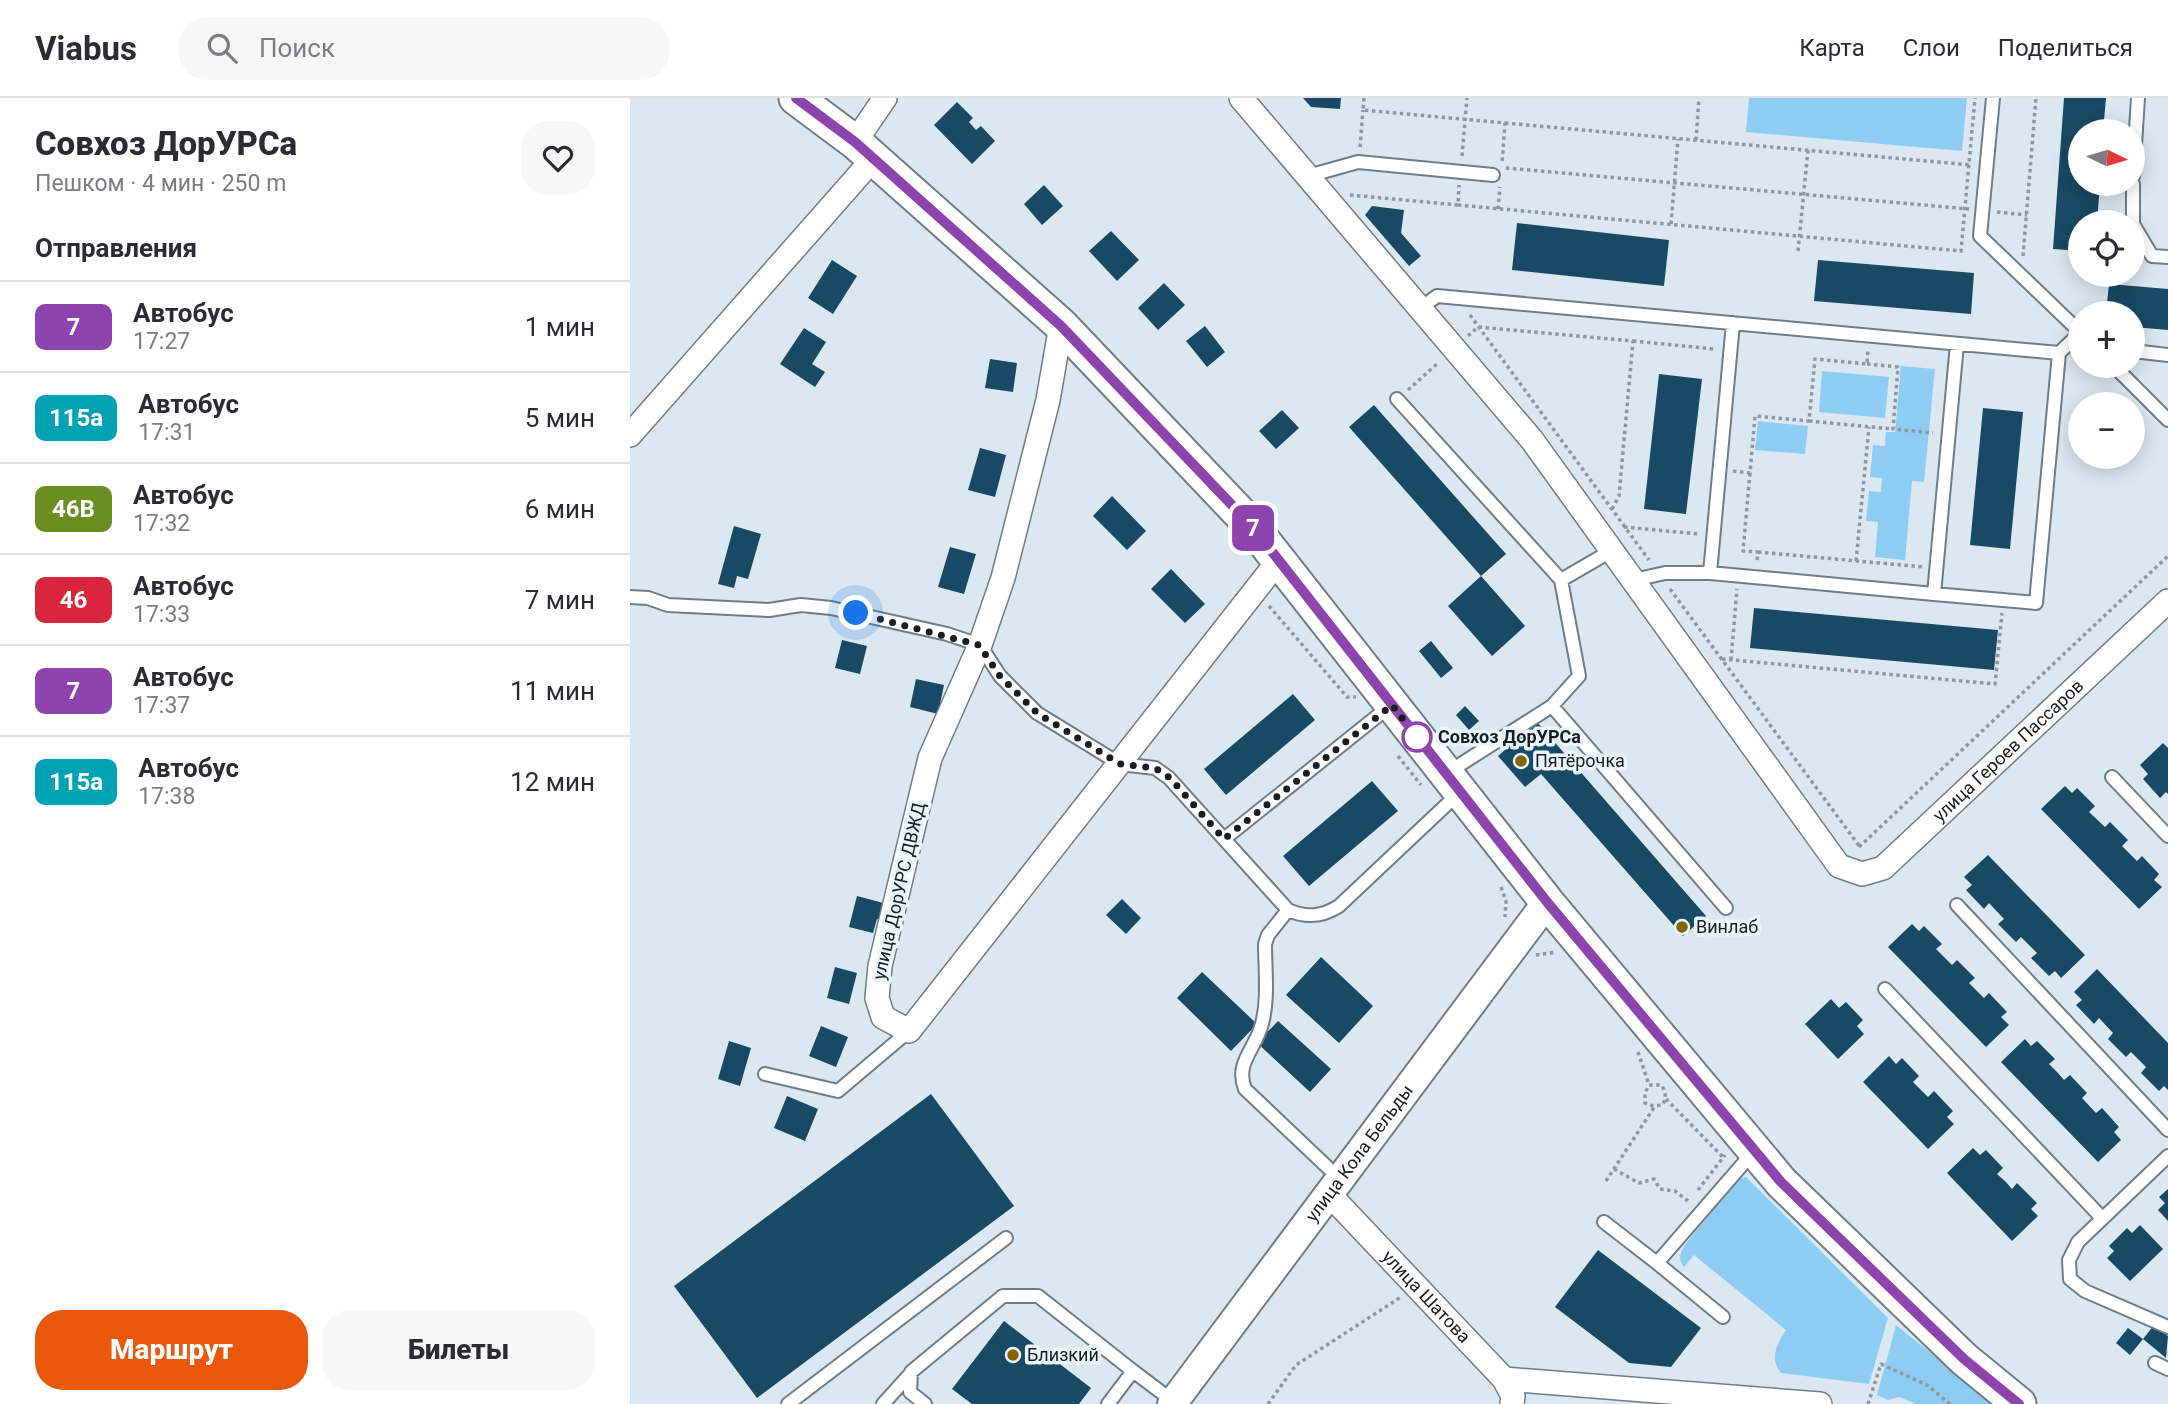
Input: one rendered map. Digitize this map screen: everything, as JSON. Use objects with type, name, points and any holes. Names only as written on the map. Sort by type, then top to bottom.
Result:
[{"type":"main road","points":[[796,98],[865,150],[1061,326],[1251,525],[1547,902],[1781,1182],[1964,1359],[2019,1404]]},
{"type":"street","points":[[630,435],[865,150],[885,98]]},
{"type":"street","points":[[1241,98],[1532,440],[1839,866]]},
{"type":"street","name":"улица ДорУРС ДВЖД","points":[[909,1031],[883,1017],[877,998],[880,966],[930,758],[979,645],[1003,578],[1029,484],[1061,326]]},
{"type":"street","points":[[909,1031],[1279,560]]},
{"type":"street","name":"улица Героев Пассаров","points":[[1839,866],[1862,874],[1882,868],[2168,601]]},
{"type":"street","name":"улица Кола Бельды","points":[[1173,1403],[1547,902]]},
{"type":"street","name":"улица Шатова","points":[[1336,1187],[1504,1379],[1513,1396],[1512,1404]]},
{"type":"street","points":[[1504,1379],[1820,1404]]},
{"type":"lane","points":[[1993,98],[1980,236],[2068,321]]},
{"type":"lane","points":[[2137,119],[2138,98]]},
{"type":"lane","points":[[1308,176],[1358,162],[1493,175]]},
{"type":"lane","points":[[2145,244],[2152,256],[2168,257]]},
{"type":"lane","points":[[1422,308],[1437,296],[2059,353]]},
{"type":"lane","points":[[1710,573],[1733,323]]},
{"type":"lane","points":[[1934,594],[1957,344]]},
{"type":"lane","points":[[1634,580],[1665,573],[1710,573],[2036,603],[2059,353],[2068,344]]},
{"type":"lane","points":[[2145,352],[2168,355]]},
{"type":"lane","points":[[2126,378],[2168,420]]},
{"type":"lane","points":[[630,597],[668,605],[769,610],[801,605],[831,608],[947,634],[979,645],[1000,676],[1037,713],[1120,764],[1155,768],[1170,778],[1288,910],[1297,914],[1320,915],[1339,906],[1453,782],[1552,706],[1579,676],[1561,580],[1397,399]]},
{"type":"lane","points":[[1561,580],[1611,551]]},
{"type":"lane","points":[[1224,839],[1392,705]]},
{"type":"lane","points":[[1552,706],[1726,908]]},
{"type":"lane","points":[[2112,777],[2168,836]]},
{"type":"lane","points":[[1956,905],[2168,1129]]},
{"type":"lane","points":[[1288,910],[1268,935],[1265,944],[1261,1027],[1241,1067],[1241,1078],[1245,1089],[1336,1187]]},
{"type":"lane","points":[[1885,989],[2102,1219]]},
{"type":"lane","points":[[765,1074],[838,1091],[909,1031]]},
{"type":"lane","points":[[1657,1263],[1755,1150]]},
{"type":"lane","points":[[2168,1156],[2078,1242],[2069,1261],[2070,1279],[2085,1291],[2168,1327]]},
{"type":"lane","points":[[1604,1222],[1723,1317]]},
{"type":"lane","points":[[788,1404],[1006,1238]]},
{"type":"lane","points":[[883,1404],[911,1372],[1003,1296],[1038,1296],[1173,1403]]},
{"type":"lane","points":[[2155,1363],[2168,1368]]},
{"type":"lane","points":[[1108,1404],[1133,1371]]},
{"type":"lane","points":[[911,1372],[910,1392],[925,1404]]},
{"type":"path","points":[[1358,162],[1364,98]]},
{"type":"path","points":[[1696,140],[1699,98]]},
{"type":"path","points":[[1458,205],[1961,251],[1975,98]]},
{"type":"path","points":[[2022,277],[2036,98]]},
{"type":"path","points":[[1363,110],[1987,166]]},
{"type":"path","points":[[1506,123],[1502,167],[2026,215]]},
{"type":"path","points":[[1671,225],[1678,139]]},
{"type":"path","points":[[1798,251],[1808,150]]},
{"type":"path","points":[[1478,327],[1731,350]]},
{"type":"path","points":[[1867,364],[1870,336]]},
{"type":"path","points":[[1593,526],[1612,510],[1619,496],[1633,341]]},
{"type":"path","points":[[1809,421],[1815,359],[1899,367],[1893,429]]},
{"type":"path","points":[[1397,399],[1426,374]]},
{"type":"path","points":[[1937,568],[1743,551],[1755,416],[1949,434]]},
{"type":"path","points":[[1856,561],[1869,427]]},
{"type":"path","points":[[1720,470],[1750,473]]},
{"type":"path","points":[[1624,527],[1714,535]]},
{"type":"path","points":[[1756,578],[1758,552]]},
{"type":"path","points":[[1839,866],[2168,556]]},
{"type":"path","points":[[1731,660],[1739,576]]},
{"type":"path","points":[[1690,656],[1995,684],[2003,600]]},
{"type":"path","points":[[1636,1047],[1649,1085],[1644,1098],[1648,1105],[1662,1105],[1666,1098]]},
{"type":"path","points":[[1649,1085],[1661,1085],[1666,1098],[1723,1157]]},
{"type":"path","points":[[1606,1181],[1655,1106]]},
{"type":"path","points":[[1614,1169],[1639,1183],[1654,1179],[1660,1189],[1675,1191],[1688,1201]]},
{"type":"path","points":[[1268,1404],[1296,1365],[1402,1297]]},
{"type":"path","points":[[1868,1404],[1881,1364],[1927,1385],[1950,1404]]},
{"type":"shaded area","points":[[1749,98],[1967,98],[1962,151],[1746,132]]},
{"type":"shaded area","points":[[1901,366],[1935,369],[1924,482],[1912,481],[1905,560],[1875,557],[1878,522],[1866,521],[1869,491],[1881,492],[1882,478],[1870,477],[1873,445],[1885,446],[1886,432],[1895,432]]},
{"type":"shaded area","points":[[1822,371],[1889,377],[1885,418],[1819,412]]},
{"type":"shaded area","points":[[1758,421],[1808,426],[1805,454],[1755,450]]},
{"type":"shaded area","points":[[1746,1177],[1888,1318],[1869,1384],[1781,1373],[1775,1357],[1777,1346],[1786,1330],[1694,1255],[1684,1267],[1682,1264],[1680,1256],[1684,1246],[1738,1179]]},
{"type":"shaded area","points":[[1896,1325],[1994,1404],[1916,1404],[1899,1397],[1888,1400],[1877,1395]]},
{"type":"building","points":[[1303,98],[1341,98],[1340,109],[1311,107]]},
{"type":"building","points":[[2064,98],[2106,98],[2104,119],[2068,119],[2068,196],[2099,196],[2098,210],[2068,210],[2068,250],[2053,249]]},
{"type":"building","points":[[957,102],[973,118],[969,122],[976,130],[981,126],[995,141],[972,164],[934,125]]},
{"type":"building","points":[[1044,185],[1063,206],[1042,225],[1024,204]]},
{"type":"building","points":[[1372,206],[1404,210],[1401,233],[1421,256],[1409,266],[1365,215]]},
{"type":"building","points":[[1517,223],[1669,240],[1664,286],[1512,270]]},
{"type":"building","points":[[1111,231],[1139,260],[1117,281],[1089,251]]},
{"type":"building","points":[[832,260],[857,276],[833,314],[808,298]]},
{"type":"building","points":[[1818,260],[1974,273],[1971,314],[1814,301]]},
{"type":"building","points":[[1164,283],[1185,305],[1158,330],[1138,308]]},
{"type":"building","points":[[2109,287],[2168,289],[2168,330],[2145,328],[2145,301],[2107,301]]},
{"type":"building","points":[[1205,326],[1225,352],[1207,367],[1186,341]]},
{"type":"building","points":[[804,328],[826,342],[812,364],[825,372],[815,387],[780,364]]},
{"type":"building","points":[[990,359],[1017,363],[1013,392],[985,388]]},
{"type":"building","points":[[1659,374],[1702,379],[1686,514],[1644,509]]},
{"type":"building","points":[[1374,405],[1506,554],[1481,576],[1349,427]]},
{"type":"building","points":[[1983,408],[2023,412],[2010,549],[1970,545]]},
{"type":"building","points":[[1282,410],[1299,428],[1276,449],[1259,431]]},
{"type":"building","points":[[980,448],[1006,455],[995,497],[968,490]]},
{"type":"building","points":[[1112,496],[1146,531],[1127,550],[1093,516]]},
{"type":"building","points":[[734,526],[761,534],[748,579],[737,576],[734,588],[718,584]]},
{"type":"building","points":[[950,547],[976,554],[964,594],[938,587]]},
{"type":"building","points":[[1171,569],[1205,604],[1185,623],[1151,589]]},
{"type":"building","points":[[1481,576],[1525,626],[1492,656],[1448,606]]},
{"type":"building","points":[[1754,608],[1998,630],[1994,670],[1750,648]]},
{"type":"building","points":[[842,640],[867,646],[860,674],[835,668]]},
{"type":"building","points":[[1431,641],[1453,668],[1441,678],[1419,651]]},
{"type":"building","points":[[916,679],[944,685],[938,714],[910,707]]},
{"type":"building","points":[[1293,694],[1315,720],[1226,795],[1204,769]]},
{"type":"building","points":[[1465,706],[1479,721],[1469,730],[1456,715]]},
{"type":"building","points":[[1537,722],[1706,916],[1683,936],[1541,774],[1525,787],[1498,756]]},
{"type":"building","points":[[2163,743],[2168,748],[2168,794],[2166,792],[2160,798],[2143,779],[2148,774],[2140,765]]},
{"type":"building","points":[[1372,781],[1398,811],[1309,886],[1283,856]]},
{"type":"building","points":[[2065,786],[2072,793],[2077,788],[2095,806],[2089,812],[2105,827],[2110,822],[2128,840],[2122,846],[2137,861],[2142,856],[2159,874],[2154,880],[2162,887],[2139,909],[2041,809]]},
{"type":"building","points":[[1988,855],[2085,955],[2061,978],[2055,971],[2049,976],[2031,958],[2037,953],[2021,937],[2016,942],[1998,924],[2004,919],[1989,903],[1984,909],[1966,890],[1972,885],[1964,877]]},
{"type":"building","points":[[857,896],[891,905],[886,922],[877,919],[873,933],[849,927]]},
{"type":"building","points":[[1122,899],[1141,918],[1126,934],[1106,915]]},
{"type":"building","points":[[1912,924],[1919,931],[1924,926],[1942,944],[1936,949],[1952,965],[1957,960],[1975,978],[1969,983],[1984,998],[1989,993],[2007,1012],[2001,1017],[2009,1025],[1986,1047],[1888,947]]},
{"type":"building","points":[[1321,957],[1373,1006],[1339,1043],[1286,995]]},
{"type":"building","points":[[835,967],[857,973],[849,1004],[827,998]]},
{"type":"building","points":[[2097,969],[2168,1043],[2168,1090],[2164,1086],[2159,1091],[2141,1073],[2146,1067],[2131,1052],[2126,1057],[2108,1039],[2113,1033],[2099,1018],[2094,1024],[2076,1005],[2082,1000],[2074,992]]},
{"type":"building","points":[[1202,972],[1257,1024],[1231,1051],[1177,998]]},
{"type":"building","points":[[1831,999],[1839,1008],[1846,1002],[1863,1020],[1857,1026],[1864,1034],[1838,1059],[1805,1024]]},
{"type":"building","points":[[1278,1021],[1331,1069],[1310,1092],[1257,1043]]},
{"type":"building","points":[[821,1026],[848,1037],[836,1067],[809,1056]]},
{"type":"building","points":[[2025,1039],[2031,1046],[2037,1041],[2055,1059],[2049,1064],[2064,1080],[2070,1075],[2087,1093],[2082,1098],[2096,1113],[2102,1108],[2119,1127],[2114,1132],[2121,1140],[2098,1162],[2001,1062]]},
{"type":"building","points":[[729,1041],[751,1048],[740,1086],[718,1079]]},
{"type":"building","points":[[1889,1056],[1896,1064],[1902,1058],[1919,1076],[1913,1082],[1928,1097],[1934,1091],[1953,1111],[1947,1117],[1954,1124],[1928,1149],[1863,1082]]},
{"type":"building","points":[[931,1094],[1014,1206],[757,1398],[674,1286]]},
{"type":"building","points":[[787,1096],[818,1109],[805,1141],[774,1128]]},
{"type":"building","points":[[1973,1148],[1980,1155],[1986,1150],[2003,1168],[1997,1174],[2012,1189],[2017,1183],[2037,1203],[2031,1209],[2038,1216],[2012,1241],[1947,1173]]},
{"type":"building","points":[[2168,1189],[2168,1221],[2158,1210],[2165,1203],[2159,1197]]},
{"type":"building","points":[[2140,1225],[2163,1249],[2130,1281],[2107,1258],[2114,1251],[2109,1246],[2127,1228],[2132,1233]]},
{"type":"building","points":[[1598,1250],[1701,1328],[1671,1367],[1629,1363],[1555,1307]]},
{"type":"building","name":"Близкий","points":[[1004,1321],[1091,1388],[1079,1404],[972,1404],[952,1389]]},
{"type":"building","points":[[2154,1325],[2168,1336],[2166,1358],[2143,1339]]},
{"type":"building","points":[[2128,1328],[2143,1339],[2130,1355],[2116,1343]]},
{"type":"bus line","name":"7","points":[[796,98],[855,142],[1061,326],[1251,525],[1547,902],[1781,1182],[1964,1359],[2019,1404]]},
{"type":"place","name":"Совхоз ДорУPCа","points":[[1417,737]]},
{"type":"place","name":"Пятёрочка","points":[[1521,761]]},
{"type":"place","name":"Винлаб","points":[[1682,927]]},
{"type":"place","name":"Близкий","points":[[1013,1355]]},
{"type":"route","points":[[856,613],[947,634],[979,645],[1000,676],[1037,713],[1120,764],[1155,768],[1170,778],[1224,839],[1392,705],[1417,737]]}]
